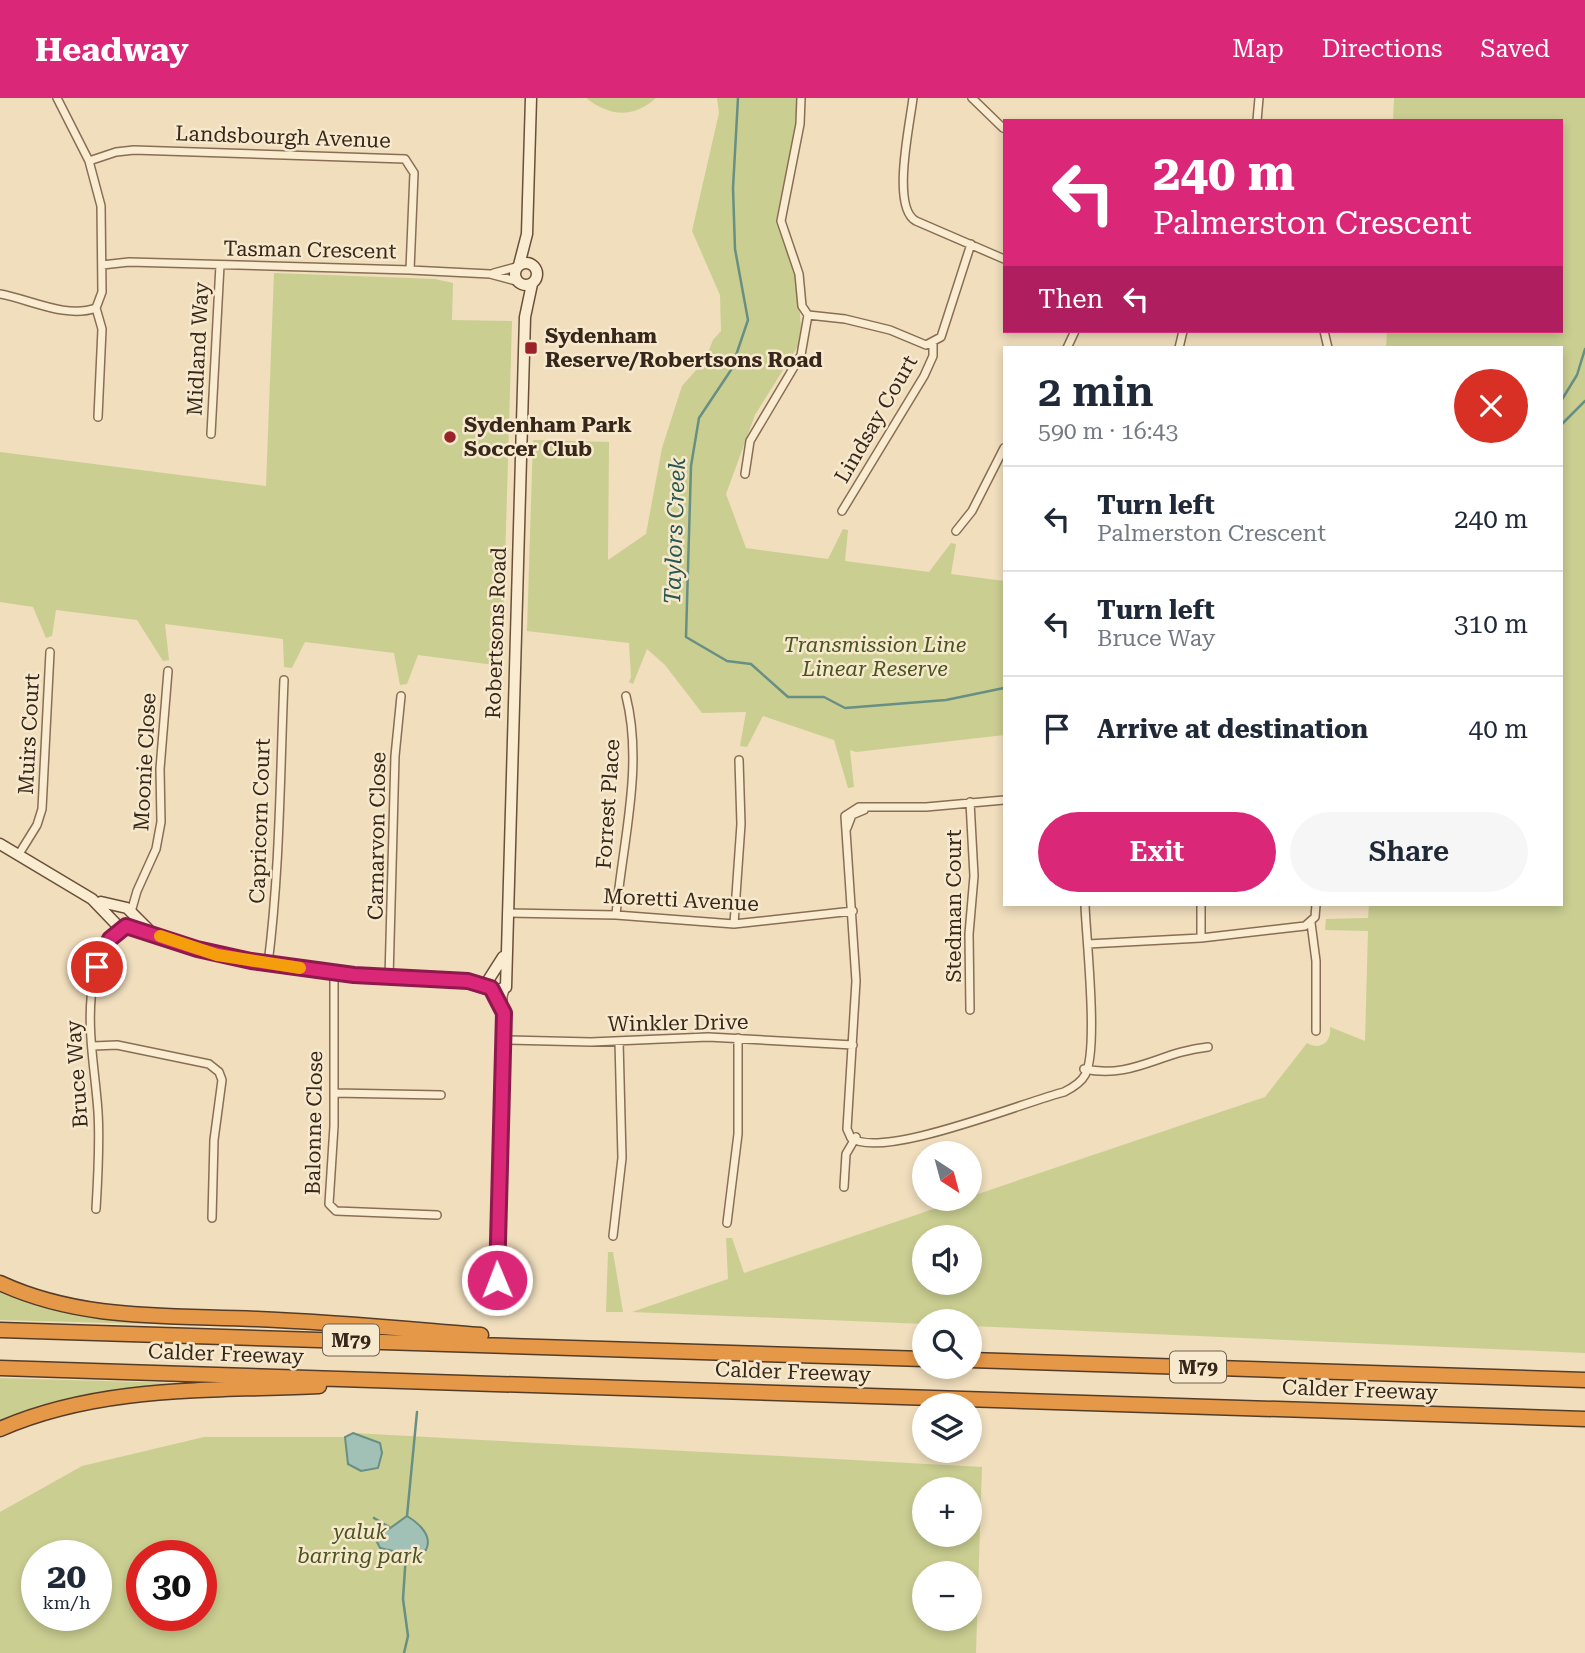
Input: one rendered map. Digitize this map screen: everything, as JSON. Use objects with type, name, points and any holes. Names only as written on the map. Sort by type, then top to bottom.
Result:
[{"type":"highway","points":[[0,1283],[60,1305],[106,1313],[382,1326],[702,1352]]},
{"type":"highway","name":"Calder Freeway","points":[[0,1330],[912,1359]]},
{"type":"highway","name":"Calder Freeway","points":[[982,1360],[1585,1380]]},
{"type":"highway","name":"Calder Freeway","points":[[0,1368],[1585,1419]]},
{"type":"highway","points":[[0,1429],[60,1407],[117,1396],[432,1382]]},
{"type":"street","points":[[58,98],[89,161],[102,206],[102,292],[96,308],[102,329],[98,417]]},
{"type":"street","points":[[527,234],[518,266],[533,265],[527,234],[531,98]]},
{"type":"street","points":[[745,474],[750,441],[801,355],[808,315],[802,306],[799,274],[781,221],[802,112],[801,98]]},
{"type":"street","points":[[913,98],[902,195],[910,218],[1003,259]]},
{"type":"street","points":[[972,98],[1003,128]]},
{"type":"street","points":[[1257,119],[1259,98]]},
{"type":"street","name":"Landsbourgh Avenue","points":[[89,161],[116,152],[134,150],[405,159],[414,173],[410,270]]},
{"type":"street","name":"Lindsay Court","points":[[842,511],[924,376],[933,356],[933,344],[941,337],[971,244]]},
{"type":"street","name":"Tasman Crescent","points":[[103,261],[490,274],[517,282]]},
{"type":"street","name":"Midland Way","points":[[211,434],[220,265]]},
{"type":"street","name":"Robertsons Road","points":[[507,980],[505,951],[525,317],[532,284],[537,275],[533,265]]},
{"type":"street","name":"Tasman Crescent","points":[[490,274],[518,266]]},
{"type":"street","name":"Robertsons Road","points":[[518,266],[517,282],[525,317]]},
{"type":"street","points":[[517,282],[532,284]]},
{"type":"street","points":[[0,294],[62,309],[96,308]]},
{"type":"street","points":[[808,315],[845,319],[890,330],[926,345],[933,344]]},
{"type":"street","points":[[956,531],[972,511],[1003,450]]},
{"type":"street","name":"Muirs Court","points":[[19,854],[37,825],[42,809],[50,652]]},
{"type":"street","name":"Moonie Close","points":[[128,920],[137,891],[156,849],[161,822],[160,769],[168,671]]},
{"type":"street","name":"Capricorn Court","points":[[268,964],[279,874],[277,842],[284,680]]},
{"type":"street","name":"Carnarvon Close","points":[[389,978],[395,756],[401,696]]},
{"type":"street","name":"Forrest Place","points":[[616,915],[631,777],[626,696]]},
{"type":"street","points":[[734,924],[741,824],[739,760]]},
{"type":"street","points":[[844,1187],[846,1154],[855,1138],[849,1117],[856,981],[846,835],[849,815],[866,809],[1003,800]]},
{"type":"street","name":"Stedman Court","points":[[970,803],[974,876],[969,934],[971,1010]]},
{"type":"street","points":[[0,844],[128,920],[156,934],[217,955],[334,974],[468,981],[507,980]]},
{"type":"street","name":"Moonie Close","points":[[116,913],[137,891]]},
{"type":"street","points":[[855,1138],[876,1141],[939,1132],[1049,1096],[1074,1083],[1086,1069],[1089,1047],[1088,944],[1084,906]]},
{"type":"street","points":[[1201,906],[1201,938]]},
{"type":"street","points":[[1316,906],[1311,923],[1316,961],[1316,1031]]},
{"type":"street","name":"Moretti Avenue","points":[[507,912],[616,915],[734,924],[853,911]]},
{"type":"street","points":[[116,913],[128,920]]},
{"type":"street","name":"Bruce Way","points":[[96,1209],[99,1150],[89,1011],[95,976],[110,939],[116,913]]},
{"type":"street","name":"Bruce Way","points":[[110,939],[128,920]]},
{"type":"street","points":[[1088,944],[1201,938],[1311,923]]},
{"type":"street","name":"Robertsons Road","points":[[492,981],[505,951]]},
{"type":"street","name":"Balonne Close","points":[[334,974],[331,1207],[336,1211],[437,1215]]},
{"type":"street","points":[[492,981],[501,990],[507,980]]},
{"type":"street","points":[[497,1280],[507,980]]},
{"type":"street","points":[[492,981],[504,1013]]},
{"type":"street","points":[[727,1223],[738,1134],[738,1038]]},
{"type":"street","name":"Winkler Drive","points":[[503,1040],[738,1038],[853,1045]]},
{"type":"street","points":[[613,1236],[622,1158],[619,1041]]},
{"type":"street","points":[[93,1046],[117,1045],[209,1064],[219,1072],[222,1080],[214,1140],[212,1218]]},
{"type":"street","points":[[1086,1069],[1121,1072],[1178,1051],[1208,1047]]},
{"type":"street","points":[[334,1093],[441,1096]]},
{"type":"green space","points":[[586,98],[656,98],[639,109],[621,113],[603,109]]},
{"type":"green space","name":"Transmission Line Linear Reserve","points":[[717,98],[797,98],[797,118],[776,221],[797,281],[801,326],[798,346],[755,415],[726,494],[746,548],[828,559],[843,529],[848,530],[845,561],[929,572],[951,543],[956,544],[951,574],[1003,581],[1003,735],[856,752],[850,750],[854,787],[848,788],[834,740],[763,716],[747,747],[740,746],[746,712],[702,713],[665,665],[647,649],[633,684],[629,682],[629,643],[527,631],[533,440],[609,442],[608,560],[646,534],[662,448],[682,386],[705,360],[713,340],[721,331],[720,295],[692,231],[719,113]]},
{"type":"green space","points":[[1394,98],[1585,98],[1585,1353],[982,1327],[982,1309],[912,1309],[912,1324],[632,1312],[728,1279],[726,1238],[732,1238],[744,1273],[928,1211],[982,1211],[982,1193],[1265,1097],[1307,1043],[1316,1046],[1327,1041],[1330,1027],[1365,1041],[1368,931],[1325,930],[1326,919],[1368,918],[1369,906],[1563,906],[1563,346],[1386,346],[1387,333],[1563,333],[1563,119],[1393,119]]},
{"type":"green space","points":[[274,273],[435,279],[453,283],[452,320],[512,321],[502,666],[418,655],[407,684],[400,685],[394,653],[305,642],[292,668],[284,667],[283,639],[165,624],[169,660],[163,661],[137,620],[56,610],[52,636],[46,638],[33,607],[0,602],[0,452],[266,486]]},
{"type":"green space","points":[[608,1252],[613,1252],[623,1312],[606,1312]]},
{"type":"green space","points":[[0,1288],[60,1310],[101,1318],[360,1330],[0,1320]]},
{"type":"green space","points":[[0,1378],[209,1384],[0,1424]]},
{"type":"green space","name":"yaluk barring park","points":[[353,1433],[982,1467],[982,1477],[912,1477],[912,1547],[979,1547],[979,1561],[912,1561],[912,1631],[977,1631],[976,1653],[0,1653],[0,1512],[82,1466],[204,1437],[345,1437]]},
{"type":"water","points":[[353,1433],[380,1443],[382,1453],[378,1468],[361,1471],[348,1464],[345,1437]]},
{"type":"water","points":[[407,1516],[420,1526],[426,1535],[426,1550],[406,1554],[380,1548],[377,1542],[382,1534]]},
{"type":"waterway","name":"Taylors Creek","points":[[738,98],[733,188],[735,249],[748,320],[731,370],[699,418],[691,466],[686,637],[727,661],[751,664],[788,697],[824,697],[845,708],[946,700],[1003,688]]},
{"type":"waterway","points":[[1563,398],[1577,375],[1585,349]]},
{"type":"waterway","name":"Taylors Creek","points":[[1563,423],[1585,401]]},
{"type":"waterway","points":[[407,1516],[417,1412]]},
{"type":"waterway","points":[[374,1518],[389,1527]]},
{"type":"waterway","points":[[404,1653],[408,1636],[403,1599],[406,1554]]},
{"type":"slow traffic","points":[[160,936],[217,955],[300,968]]},
{"type":"place","name":"Sydenham Reserve/Robertsons Road","points":[[531,348]]},
{"type":"place","name":"Sydenham Park Soccer Club","points":[[450,437]]},
{"type":"route","points":[[97,967],[110,939],[126,926],[217,955],[251,961],[334,974],[468,981],[482,983],[491,988],[504,1013],[495,1259],[497,1280]]}]
